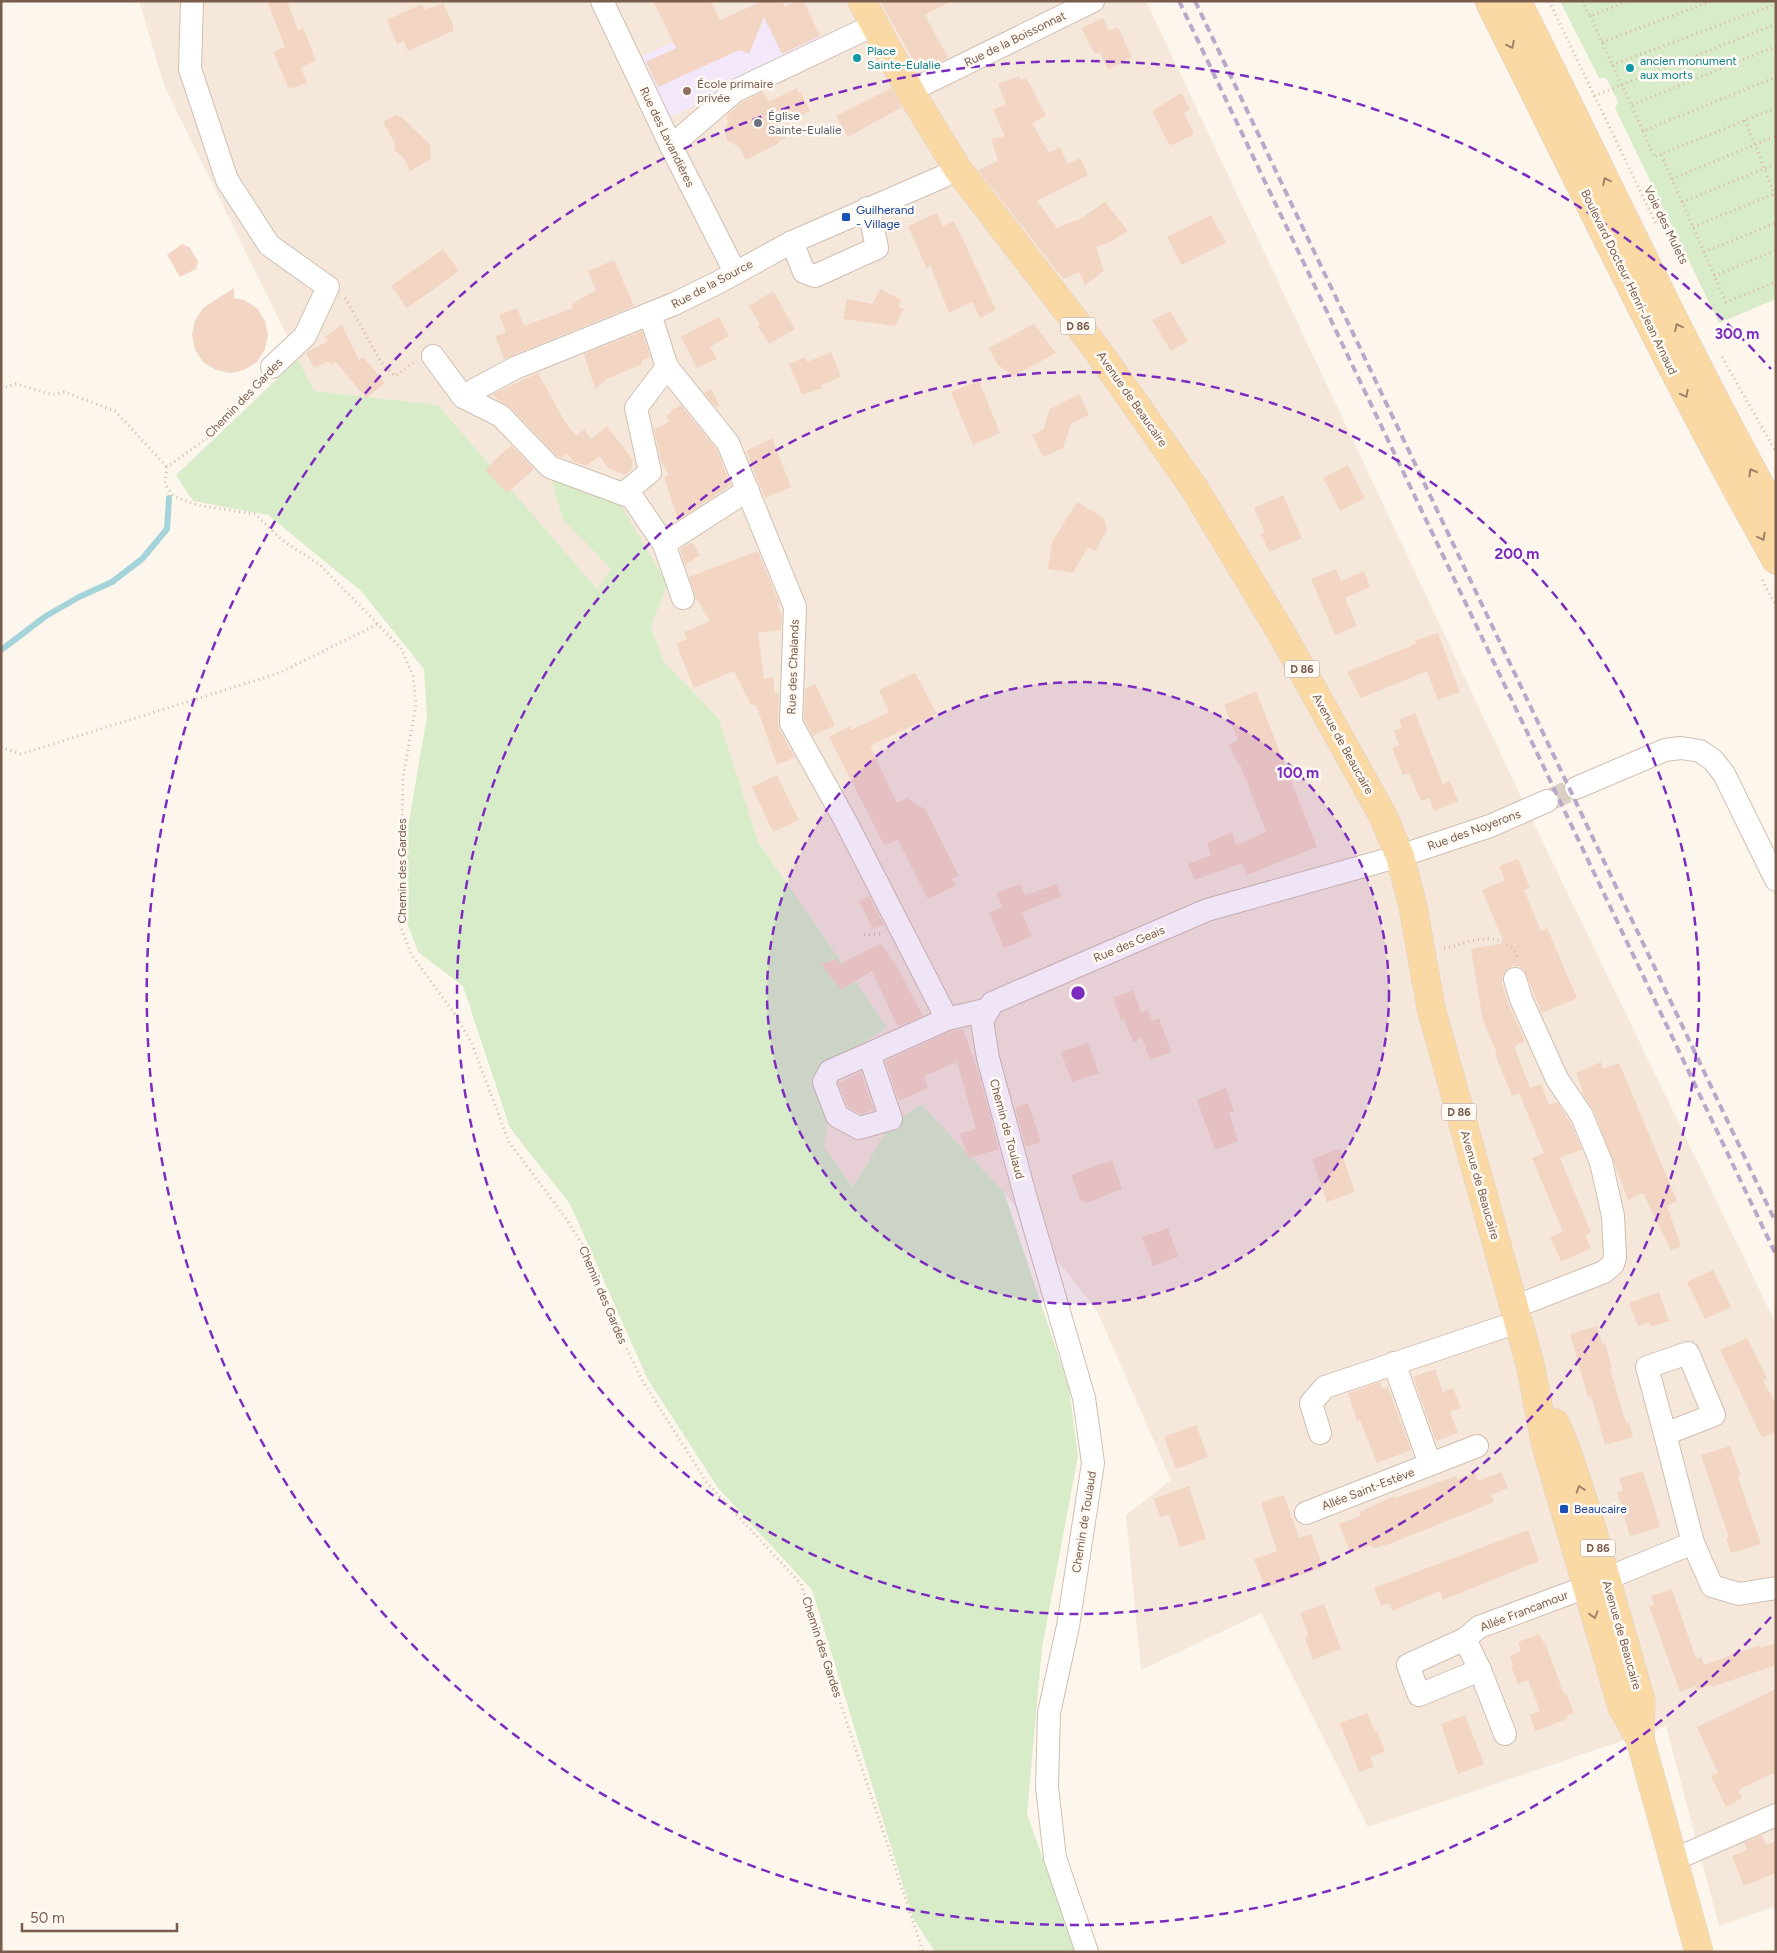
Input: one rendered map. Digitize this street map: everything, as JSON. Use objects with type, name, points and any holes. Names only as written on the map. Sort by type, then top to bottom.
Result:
[{"type":"main road","name":"Boulevard Docteur Henri-Jean Arnaud","points":[[1489,1],[1675,374],[1776,560]]},
{"type":"main road","name":"Boulevard Docteur Henri-Jean Arnaud","points":[[1517,1],[1696,363],[1776,514]]},
{"type":"main road","name":"D 86","points":[[868,13],[906,84]]},
{"type":"main road","name":"Avenue de Beaucaire","points":[[906,84],[956,168],[1095,347],[1194,488],[1282,634],[1383,816],[1400,856],[1413,907],[1431,1008],[1530,1364],[1567,1452],[1596,1583],[1641,1700],[1640,1739],[1700,1952]]},
{"type":"street","points":[[192,1],[190,69],[227,180],[269,244],[328,287]]},
{"type":"street","name":"Rue des Lavandières","points":[[602,1],[671,146],[735,272]]},
{"type":"street","name":"Rue de la Boissonnat","points":[[906,84],[1093,1]]},
{"type":"street","points":[[671,146],[735,92],[868,13]]},
{"type":"street","name":"Rue de la Source","points":[[469,399],[474,390],[515,368],[650,314],[719,282],[792,242],[942,177],[956,168]]},
{"type":"street","points":[[792,242],[804,272],[815,276],[877,248],[872,219],[867,208]]},
{"type":"street","name":"Chemin des Gardes","points":[[272,367],[305,336],[328,287]]},
{"type":"street","name":"Rue des Chalands","points":[[650,314],[667,367],[728,444],[795,607],[791,724],[846,822],[947,1019]]},
{"type":"street","points":[[433,356],[463,397],[500,416],[550,467],[632,497],[664,544],[683,598]]},
{"type":"street","points":[[623,494],[650,472],[636,408],[667,367]]},
{"type":"street","points":[[664,544],[748,490]]},
{"type":"street","points":[[1576,788],[1665,750],[1681,748],[1700,751],[1713,760],[1724,774],[1776,880]]},
{"type":"street","name":"Rue des Noyerons","points":[[1400,856],[1490,826],[1547,801]]},
{"type":"street","name":"Rue des Geais","points":[[869,1054],[947,1019],[988,1009],[992,1003],[1208,910],[1400,856]]},
{"type":"street","points":[[1320,1433],[1311,1403],[1325,1386],[1394,1363],[1516,1314],[1604,1272],[1613,1264],[1615,1257],[1613,1216],[1601,1162],[1582,1116],[1557,1079],[1521,999],[1516,978]]},
{"type":"street","name":"Chemin de Toulaud","points":[[988,1009],[982,1021],[988,1058],[1024,1195],[1084,1398],[1093,1463],[1068,1626],[1050,1713],[1047,1787],[1055,1858],[1087,1952]]},
{"type":"street","name":"Allée Saint-Estève","points":[[1394,1363],[1430,1464]]},
{"type":"street","points":[[1665,1434],[1693,1543],[1712,1586],[1740,1594],[1773,1588]]},
{"type":"street","name":"Allée Saint-Estève","points":[[1306,1513],[1477,1446]]},
{"type":"street","name":"Allée Francamour","points":[[1480,1670],[1419,1695],[1408,1665],[1465,1639],[1479,1627],[1596,1583],[1693,1543]]},
{"type":"street","name":"Allée Francamour","points":[[1465,1639],[1480,1670],[1505,1734]]},
{"type":"street","points":[[1673,1860],[1776,1815]]},
{"type":"path","name":"Voie des Mulets","points":[[1549,1],[1658,229]]},
{"type":"path","points":[[1582,1],[1632,105],[1654,157],[1776,108]]},
{"type":"path","points":[[1590,16],[1628,1]]},
{"type":"path","points":[[1602,42],[1712,1]]},
{"type":"path","points":[[1612,65],[1776,4]]},
{"type":"path","points":[[1594,96],[1776,24]]},
{"type":"path","points":[[1632,105],[1776,46]]},
{"type":"path","points":[[1643,131],[1776,77]]},
{"type":"path","points":[[1745,120],[1776,198]]},
{"type":"path","points":[[1672,179],[1776,136]]},
{"type":"path","points":[[1662,154],[1726,302],[1776,282]]},
{"type":"path","points":[[1682,202],[1776,164]]},
{"type":"path","points":[[1693,226],[1775,193]]},
{"type":"path","points":[[1704,252],[1776,223]]},
{"type":"path","points":[[1714,276],[1776,250]]},
{"type":"path","points":[[328,287],[345,297],[382,362],[395,376],[424,356],[433,356]]},
{"type":"path","points":[[1719,352],[1776,452]]},
{"type":"path","name":"Chemin des Gardes","points":[[272,367],[207,438],[167,467],[166,484],[173,496],[196,505],[255,514],[282,540],[320,565],[401,648],[413,676],[416,704],[403,778],[400,925],[411,954],[457,1017],[472,1044],[509,1142],[565,1216],[586,1250],[601,1296],[642,1380],[707,1483],[801,1584],[922,1952]]},
{"type":"path","points":[[1,389],[16,384],[53,395],[64,392],[115,411],[167,467]]},
{"type":"path","points":[[1,747],[21,754],[279,673],[378,624]]},
{"type":"path","points":[[1441,948],[1479,939],[1503,942],[1512,948],[1525,975],[1516,978]]},
{"type":"shaded area","points":[[139,1],[1146,1],[1522,799],[1776,1324],[1776,1906],[1719,1926],[1666,1726],[1368,1827],[1261,1613],[1141,1670],[1126,1515],[1171,1480],[1097,1311],[1004,1192],[921,1104],[890,1125],[853,1187],[824,1147],[828,1123],[815,1076],[887,1027],[758,842],[719,719],[664,663],[651,627],[666,584],[563,520],[611,569],[597,590],[438,405],[314,391],[164,85]]},
{"type":"shaded area","name":"École primaire privée","points":[[761,1],[782,1],[785,7],[797,1],[804,1],[824,45],[662,121],[634,60]]},
{"type":"green space","points":[[1560,1],[1776,1],[1776,299],[1719,323],[1615,108],[1618,102],[1606,78],[1599,78]]},
{"type":"green space","points":[[298,359],[314,391],[438,405],[597,589],[611,569],[563,520],[551,478],[621,505],[667,584],[651,627],[664,662],[719,719],[758,842],[887,1027],[815,1076],[828,1123],[824,1147],[853,1187],[890,1125],[921,1104],[1004,1192],[1069,1388],[1078,1456],[1042,1648],[1027,1814],[1076,1952],[935,1952],[913,1918],[812,1590],[718,1488],[647,1378],[570,1204],[510,1128],[463,986],[418,952],[406,920],[407,833],[427,716],[424,669],[361,591],[268,515],[193,501],[176,475]]},
{"type":"building","points":[[267,1],[287,1],[298,30],[303,28],[316,60],[301,68],[307,83],[289,89],[273,52],[285,47]]},
{"type":"building","points":[[653,1],[711,1],[720,20],[758,3],[757,1],[782,1],[785,7],[797,1],[804,1],[820,36],[782,54],[764,17],[749,54],[739,50],[658,87],[646,62],[676,48]]},
{"type":"building","points":[[880,1],[951,1],[925,15],[948,58],[920,72]]},
{"type":"building","points":[[443,3],[453,24],[453,31],[408,51],[404,41],[397,44],[387,20],[422,4],[425,10]]},
{"type":"building","points":[[1103,18],[1109,31],[1118,27],[1132,57],[1108,70],[1100,52],[1095,54],[1081,28]]},
{"type":"building","points":[[1019,76],[1021,80],[1026,78],[1046,116],[1032,123],[1049,153],[1060,147],[1068,164],[1080,158],[1088,175],[1037,201],[1057,228],[1082,218],[1105,202],[1128,231],[1110,242],[1096,247],[1104,271],[1085,285],[1079,272],[1063,279],[978,170],[998,161],[991,139],[1005,136],[993,110],[1006,104],[998,84]]},
{"type":"building","name":"Église Sainte-Eulalie","points":[[797,88],[799,93],[801,92],[810,111],[781,126],[786,138],[746,160],[740,148],[727,140],[725,132],[728,122],[726,116],[742,102],[763,92],[769,102]]},
{"type":"building","points":[[891,88],[902,107],[848,137],[836,116]]},
{"type":"building","points":[[1181,93],[1190,109],[1184,113],[1194,134],[1170,146],[1152,111]]},
{"type":"building","points":[[396,115],[400,116],[430,144],[431,159],[410,171],[403,157],[394,150],[395,144],[383,122]]},
{"type":"building","points":[[937,213],[943,226],[954,221],[996,310],[980,318],[972,302],[949,313],[930,265],[927,269],[908,226]]},
{"type":"building","points":[[1211,215],[1226,243],[1182,265],[1167,237]]},
{"type":"building","points":[[182,244],[189,247],[198,261],[196,269],[180,277],[167,255]]},
{"type":"building","points":[[443,249],[459,271],[407,308],[391,286]]},
{"type":"building","points":[[614,260],[634,306],[504,359],[495,336],[506,332],[499,315],[517,308],[524,326],[573,308],[572,304],[596,290],[588,271]]},
{"type":"building","points":[[234,288],[234,298],[244,300],[257,308],[265,321],[268,335],[265,349],[257,362],[244,370],[230,373],[216,370],[203,362],[195,350],[192,335],[195,321],[203,308]]},
{"type":"building","points":[[880,289],[901,300],[898,306],[904,309],[895,326],[843,319],[847,299],[872,304]]},
{"type":"building","points":[[773,291],[795,329],[769,344],[749,306]]},
{"type":"building","points":[[1170,311],[1188,341],[1171,351],[1152,320]]},
{"type":"building","points":[[719,317],[729,336],[710,347],[717,359],[697,368],[681,337]]},
{"type":"building","points":[[1034,324],[1056,353],[1013,376],[997,364],[989,348]]},
{"type":"building","points":[[342,325],[359,360],[363,357],[385,383],[366,398],[336,362],[331,365],[329,361],[314,368],[306,353],[328,341],[325,337]]},
{"type":"building","points":[[642,331],[650,357],[641,361],[642,364],[607,379],[595,389],[584,354]]},
{"type":"building","points":[[831,352],[841,377],[821,385],[822,388],[802,395],[789,364],[805,357],[807,362]]},
{"type":"building","points":[[538,373],[565,422],[576,436],[584,429],[591,439],[607,426],[633,460],[631,470],[625,475],[608,468],[600,456],[586,466],[574,462],[567,453],[562,457],[557,456],[510,407],[497,399],[493,394]]},
{"type":"building","points":[[979,381],[1000,433],[973,445],[951,392]]},
{"type":"building","points":[[711,389],[719,405],[716,407],[704,393]]},
{"type":"building","points":[[1079,394],[1089,415],[1071,424],[1063,448],[1043,457],[1032,435],[1043,430],[1050,409]]},
{"type":"building","points":[[681,405],[717,450],[731,485],[678,520],[664,477],[669,475],[661,461],[654,429],[669,422],[666,416],[672,412],[671,410]]},
{"type":"building","points":[[772,438],[791,487],[765,498],[746,451]]},
{"type":"building","points":[[511,445],[534,469],[507,493],[485,470]]},
{"type":"building","points":[[1348,465],[1365,498],[1340,511],[1323,478]]},
{"type":"building","points":[[1283,495],[1302,538],[1269,552],[1261,534],[1265,532],[1254,508]]},
{"type":"building","points":[[1077,502],[1104,518],[1107,530],[1095,551],[1088,547],[1073,573],[1048,569],[1052,542]]},
{"type":"building","points":[[692,542],[700,555],[685,565],[680,549]]},
{"type":"building","points":[[758,551],[782,615],[781,630],[758,633],[764,679],[774,677],[774,693],[779,693],[779,729],[795,757],[777,765],[756,705],[751,705],[734,671],[694,688],[676,644],[687,639],[684,632],[710,621],[696,598],[689,577]]},
{"type":"building","points":[[1336,569],[1341,581],[1364,571],[1370,587],[1345,598],[1357,626],[1335,635],[1311,579]]},
{"type":"building","points":[[1438,633],[1460,692],[1438,700],[1427,671],[1361,698],[1347,672],[1416,644],[1415,641]]},
{"type":"building","points":[[915,673],[937,714],[870,746],[897,803],[907,798],[926,810],[959,876],[952,879],[956,885],[928,899],[898,840],[884,845],[829,737],[850,726],[851,730],[889,712],[879,690]]},
{"type":"building","points":[[815,684],[835,725],[813,736],[804,720],[805,689]]},
{"type":"building","points":[[1256,691],[1317,847],[1247,875],[1242,863],[1195,880],[1188,864],[1211,855],[1207,843],[1232,832],[1236,845],[1266,832],[1240,764],[1238,765],[1229,744],[1238,740],[1224,705]]},
{"type":"building","points":[[1415,713],[1443,784],[1450,781],[1458,801],[1434,811],[1429,798],[1421,801],[1409,773],[1403,775],[1392,748],[1399,745],[1394,731],[1402,728],[1399,720]]},
{"type":"building","points":[[777,775],[799,820],[773,832],[752,787]]},
{"type":"building","points":[[1518,859],[1530,888],[1524,890],[1541,931],[1547,928],[1577,998],[1542,1013],[1524,970],[1518,966],[1512,966],[1502,976],[1502,983],[1508,1003],[1525,1041],[1514,1046],[1530,1088],[1541,1084],[1549,1105],[1557,1102],[1570,1122],[1582,1149],[1560,1158],[1591,1232],[1585,1235],[1591,1249],[1561,1261],[1550,1237],[1563,1232],[1532,1158],[1544,1153],[1519,1093],[1512,1096],[1495,1054],[1497,1053],[1483,1021],[1471,949],[1504,943],[1482,890],[1505,880],[1499,866]]},
{"type":"building","points":[[1020,884],[1025,895],[1057,884],[1061,897],[1022,912],[1032,936],[1004,948],[989,913],[1002,907],[996,893]]},
{"type":"building","points":[[869,896],[884,925],[873,929],[859,901]]},
{"type":"building","points":[[881,943],[900,972],[923,1016],[898,1027],[872,971],[841,990],[821,964],[837,959],[840,964]]},
{"type":"building","points":[[1133,990],[1141,1012],[1148,1009],[1152,1021],[1159,1018],[1171,1052],[1150,1060],[1142,1038],[1133,1042],[1124,1019],[1121,1020],[1113,998]]},
{"type":"building","points":[[963,1029],[978,1071],[999,1149],[968,1158],[960,1134],[976,1129],[957,1062],[924,1076],[928,1088],[899,1101],[885,1061],[951,1031]]},
{"type":"building","points":[[1088,1043],[1099,1073],[1072,1082],[1061,1052]]},
{"type":"building","points":[[1601,1062],[1603,1069],[1619,1063],[1677,1201],[1667,1206],[1681,1246],[1671,1250],[1643,1193],[1628,1200],[1594,1111],[1581,1092],[1583,1091],[1576,1073]]},
{"type":"building","points":[[861,1072],[874,1110],[861,1114],[848,1107],[838,1083]]},
{"type":"building","points":[[1226,1088],[1234,1111],[1229,1113],[1238,1141],[1215,1150],[1197,1100]]},
{"type":"building","points":[[1028,1103],[1041,1142],[1026,1147],[1015,1108]]},
{"type":"building","points":[[1340,1149],[1355,1192],[1327,1202],[1312,1159]]},
{"type":"building","points":[[1112,1160],[1122,1189],[1086,1203],[1080,1200],[1071,1175]]},
{"type":"building","points":[[1168,1228],[1178,1257],[1153,1266],[1142,1237]]},
{"type":"building","points":[[1713,1270],[1731,1307],[1705,1319],[1687,1282]]},
{"type":"building","points":[[1659,1292],[1669,1321],[1652,1327],[1649,1322],[1638,1326],[1629,1303]]},
{"type":"building","points":[[1597,1326],[1602,1344],[1605,1343],[1612,1368],[1610,1369],[1626,1423],[1629,1422],[1633,1437],[1605,1445],[1591,1396],[1588,1397],[1570,1334]]},
{"type":"building","points":[[1747,1338],[1767,1378],[1763,1380],[1776,1405],[1776,1432],[1762,1438],[1720,1350]]},
{"type":"building","points":[[1435,1369],[1443,1392],[1453,1388],[1461,1408],[1450,1412],[1458,1433],[1436,1441],[1413,1377]]},
{"type":"building","points":[[1380,1382],[1382,1389],[1388,1387],[1411,1450],[1377,1463],[1360,1420],[1357,1421],[1348,1393]]},
{"type":"building","points":[[1196,1425],[1208,1457],[1176,1469],[1164,1437]]},
{"type":"building","points":[[1730,1446],[1741,1476],[1738,1477],[1761,1544],[1731,1553],[1726,1538],[1729,1537],[1701,1455]]},
{"type":"building","points":[[1643,1471],[1660,1527],[1630,1536],[1617,1492],[1623,1491],[1619,1478]]},
{"type":"building","points":[[1501,1472],[1508,1488],[1491,1495],[1494,1502],[1389,1544],[1373,1548],[1371,1545],[1350,1553],[1339,1524],[1361,1516],[1359,1512],[1394,1496],[1395,1498],[1456,1476],[1457,1480],[1475,1473],[1478,1481]]},
{"type":"building","points":[[1189,1486],[1206,1539],[1180,1547],[1169,1514],[1160,1517],[1154,1499]]},
{"type":"building","points":[[1284,1495],[1299,1538],[1311,1534],[1323,1567],[1265,1588],[1254,1559],[1277,1551],[1261,1503]]},
{"type":"building","points":[[1528,1530],[1539,1561],[1443,1600],[1440,1591],[1392,1611],[1389,1603],[1381,1606],[1374,1588]]},
{"type":"building","points":[[1672,1589],[1696,1659],[1701,1657],[1704,1665],[1759,1645],[1760,1648],[1776,1643],[1776,1665],[1712,1687],[1711,1685],[1697,1690],[1696,1686],[1680,1692],[1649,1606],[1654,1605],[1651,1596]]},
{"type":"building","points":[[1324,1604],[1341,1649],[1313,1660],[1305,1638],[1309,1636],[1300,1613]]},
{"type":"building","points":[[1539,1634],[1547,1648],[1564,1694],[1566,1693],[1574,1713],[1566,1716],[1567,1719],[1535,1731],[1530,1715],[1540,1711],[1528,1680],[1518,1684],[1511,1666],[1513,1665],[1510,1656],[1521,1651],[1518,1642]]},
{"type":"building","points":[[1776,1689],[1776,1772],[1738,1790],[1742,1798],[1726,1807],[1711,1776],[1718,1773],[1697,1727]]},
{"type":"building","points":[[1367,1713],[1385,1751],[1370,1757],[1374,1767],[1359,1772],[1340,1723]]},
{"type":"building","points":[[1465,1715],[1484,1764],[1458,1774],[1441,1724]]},
{"type":"building","points":[[1762,1835],[1766,1845],[1776,1841],[1776,1873],[1744,1886],[1732,1856],[1747,1850],[1744,1843]]},
{"type":"waterway","points":[[1,650],[46,616],[79,597],[112,582],[142,559],[167,529],[169,498]]},
{"type":"tunnel","points":[[1547,801],[1576,788]]},
{"type":"railway","points":[[1179,1],[1776,1255]]},
{"type":"railway","points":[[1195,1],[1776,1223]]},
{"type":"place","name":"Place Sainte-Eulalie","points":[[857,58]]},
{"type":"place","name":"ancien monument aux morts","points":[[1630,68]]},
{"type":"place","name":"École primaire privée","points":[[687,91]]},
{"type":"place","name":"Église Sainte-Eulalie","points":[[758,123]]},
{"type":"place","name":"Guilherand - Village","points":[[846,217]]},
{"type":"place","name":"Beaucaire","points":[[1564,1509]]}]
